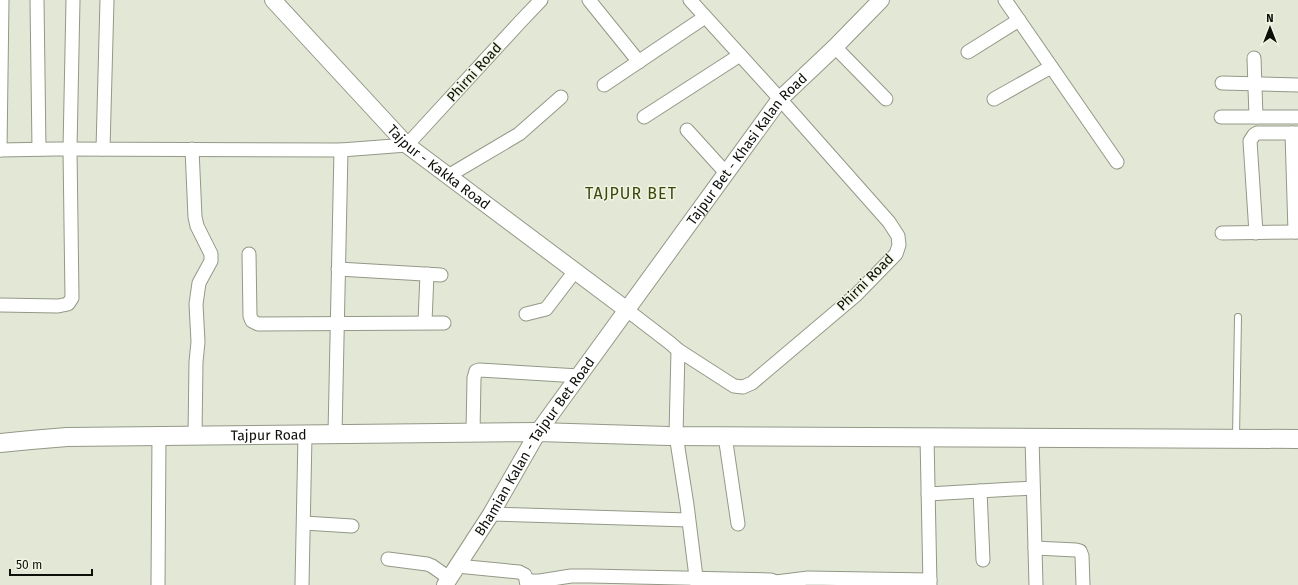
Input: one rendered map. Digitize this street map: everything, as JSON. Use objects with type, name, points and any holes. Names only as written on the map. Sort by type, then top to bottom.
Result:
[{"type":"main road","name":"Tajpur Road","points":[[0,444],[67,437],[538,432],[725,436],[1298,440]]},
{"type":"street","points":[[2,0],[0,150],[341,150],[407,145]]},
{"type":"street","points":[[37,0],[39,149]]},
{"type":"street","points":[[0,305],[58,306],[68,304],[72,298],[70,149],[73,0]]},
{"type":"street","points":[[103,149],[107,0]]},
{"type":"street","name":"Tajpur - Kakka Road","points":[[273,0],[407,145],[627,310]]},
{"type":"street","name":"Phirni Road","points":[[407,145],[542,0]]},
{"type":"street","points":[[589,0],[639,62]]},
{"type":"street","name":"Phirni Road","points":[[627,310],[678,350],[734,386],[743,388],[752,383],[856,294],[896,254],[899,245],[898,236],[889,222],[690,0]]},
{"type":"street","name":"Tajpur Bet - Khasi Kalan Road","points":[[627,310],[780,99],[835,47],[881,0]]},
{"type":"street","points":[[1006,0],[1117,162]]},
{"type":"street","points":[[604,85],[706,17]]},
{"type":"street","points":[[968,52],[1019,20]]},
{"type":"street","points":[[835,47],[886,99]]},
{"type":"street","points":[[644,118],[740,55]]},
{"type":"street","points":[[1254,58],[1256,117]]},
{"type":"street","points":[[994,99],[1051,67]]},
{"type":"street","points":[[1222,83],[1298,85]]},
{"type":"street","points":[[448,176],[519,134],[561,98]]},
{"type":"street","points":[[1221,117],[1298,117]]},
{"type":"street","points":[[687,130],[726,173]]},
{"type":"street","points":[[1222,233],[1256,233],[1297,232],[1295,133],[1256,133],[1251,138],[1256,233]]},
{"type":"street","points":[[192,149],[195,217],[200,232],[211,254],[211,261],[199,283],[196,304],[198,342],[196,362],[195,436]]},
{"type":"street","points":[[335,434],[341,150]]},
{"type":"street","points":[[249,254],[250,316],[252,321],[258,324],[444,323]]},
{"type":"street","points":[[338,269],[441,274]]},
{"type":"street","points":[[526,314],[546,309],[575,271]]},
{"type":"street","points":[[425,322],[427,274]]},
{"type":"street","name":"Bhamian Kalan - Tajpur Bet Road","points":[[450,576],[492,514],[538,432],[627,310]]},
{"type":"street","points":[[678,350],[676,435],[696,582]]},
{"type":"street","points":[[473,433],[474,378],[476,371],[579,376]]},
{"type":"street","points":[[302,585],[305,435]]},
{"type":"street","points":[[158,585],[159,436]]},
{"type":"street","points":[[725,436],[738,524]]},
{"type":"street","points":[[388,559],[427,564],[450,576],[519,572],[525,575],[527,583],[557,577],[571,576],[696,582],[771,580],[777,584],[808,578],[930,583],[927,437]]},
{"type":"street","points":[[1032,438],[1036,585]]},
{"type":"street","points":[[928,494],[1033,488]]},
{"type":"street","points":[[980,491],[983,560]]},
{"type":"street","points":[[492,514],[688,520]]},
{"type":"street","points":[[304,523],[352,526]]},
{"type":"street","points":[[1035,548],[1076,550],[1080,552],[1082,556],[1083,585]]},
{"type":"lane","points":[[1236,440],[1238,317]]},
{"type":"district","name":"TAJPUR BET","points":[[631,193]]}]
